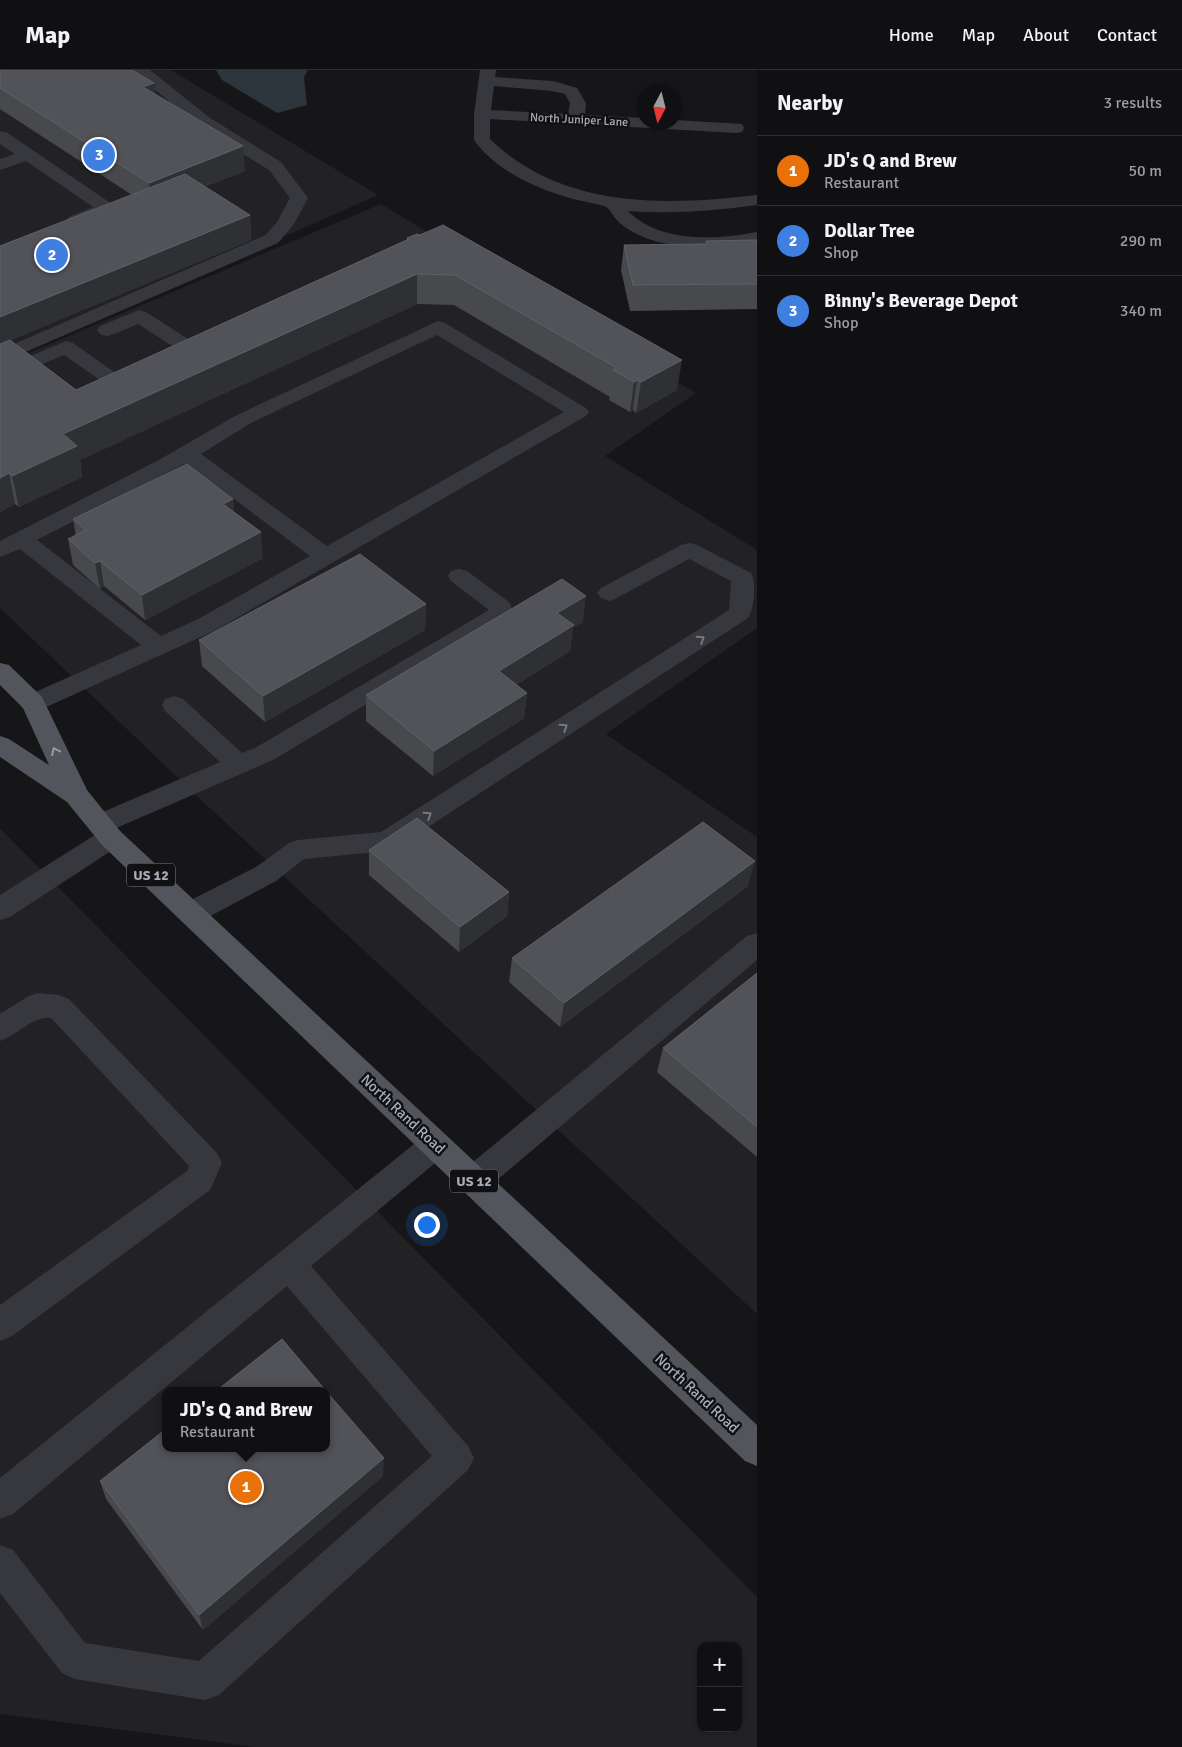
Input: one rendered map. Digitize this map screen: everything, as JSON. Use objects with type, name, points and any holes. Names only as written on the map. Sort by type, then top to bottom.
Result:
[{"type":"main road","name":"US 12","points":[[0,671],[33,702],[76,795]]},
{"type":"main road","name":"US 12","points":[[0,745],[76,795]]},
{"type":"main road","name":"North Rand Road","points":[[76,795],[106,831],[191,913],[757,1449]]},
{"type":"street","points":[[0,357],[272,239],[285,224],[299,198],[275,166],[204,122],[140,70]]},
{"type":"street","points":[[576,119],[578,104],[571,91],[554,86],[487,76],[482,114],[482,140],[507,162],[553,186],[581,197],[613,204],[655,209],[708,208],[757,200]]},
{"type":"street","name":"North Juniper Lane","points":[[482,114],[736,128]]},
{"type":"street","points":[[0,136],[106,208],[62,226]]},
{"type":"street","points":[[0,165],[28,155]]},
{"type":"street","points":[[613,204],[626,220],[653,234],[689,242],[740,241],[757,237]]},
{"type":"street","points":[[0,376],[139,316],[195,352]]},
{"type":"street","points":[[0,550],[164,466],[244,419],[438,327],[579,412],[208,624],[33,702]]},
{"type":"street","points":[[66,347],[117,383]]},
{"type":"street","points":[[186,453],[325,556]]},
{"type":"street","points":[[21,539],[159,646]]},
{"type":"street","points":[[191,913],[266,874],[298,850],[387,841],[740,613],[743,578],[689,550],[609,593]]},
{"type":"street","points":[[0,909],[106,831],[239,764],[264,754],[499,615],[501,607],[458,576]]},
{"type":"street","points":[[174,705],[239,764]]},
{"type":"street","points":[[473,1181],[757,944]]},
{"type":"street","points":[[0,1029],[37,1005],[59,1008],[206,1163],[199,1180],[0,1325]]},
{"type":"street","points":[[0,1501],[435,1145]]},
{"type":"street","points":[[0,1563],[74,1660],[205,1681],[456,1458],[289,1264]]},
{"type":"shaded area","points":[[0,70],[171,70],[378,195],[0,362]]},
{"type":"shaded area","points":[[216,70],[308,70],[304,77],[307,105],[277,113],[222,80]]},
{"type":"shaded area","points":[[381,204],[696,393],[605,456],[757,550],[757,628],[606,734],[757,837],[757,1314],[199,798],[0,608],[0,365]]},
{"type":"shaded area","points":[[0,828],[757,1597],[757,1747],[255,1747],[0,1714]]},
{"type":"building","points":[[0,70],[132,70],[154,83],[143,87],[243,146],[149,183],[0,88]]},
{"type":"building","points":[[185,174],[250,215],[0,317],[0,246]]},
{"type":"building","points":[[443,225],[682,360],[641,382],[637,380],[634,382],[613,370],[617,368],[455,275],[417,274],[63,434],[77,446],[12,476],[9,473],[0,478],[0,344],[10,340],[76,390],[409,239],[407,238],[417,234],[420,235]]},
{"type":"building","points":[[757,240],[757,284],[633,285],[624,245],[707,244],[706,241]]},
{"type":"building","points":[[187,464],[233,499],[223,504],[261,532],[142,595],[100,561],[95,563],[68,539],[86,530],[73,519]]},
{"type":"building","points":[[360,554],[426,604],[263,696],[199,640]]},
{"type":"building","points":[[562,579],[586,596],[557,613],[574,625],[499,671],[527,693],[434,751],[366,695]]},
{"type":"building","points":[[417,818],[509,892],[460,927],[369,850]]},
{"type":"building","points":[[703,822],[755,861],[564,1003],[512,958]]},
{"type":"building","points":[[757,973],[757,1127],[663,1048]]},
{"type":"building","points":[[282,1339],[323,1387],[221,1387]]},
{"type":"building","points":[[330,1396],[384,1458],[199,1615],[100,1481],[162,1432],[162,1452],[330,1452]]},
{"type":"place","name":"Binny's Beverage Depot","points":[[99,155]]},
{"type":"place","name":"Dollar Tree","points":[[52,255]]},
{"type":"place","name":"JD's Q and Brew","points":[[246,1487]]}]
